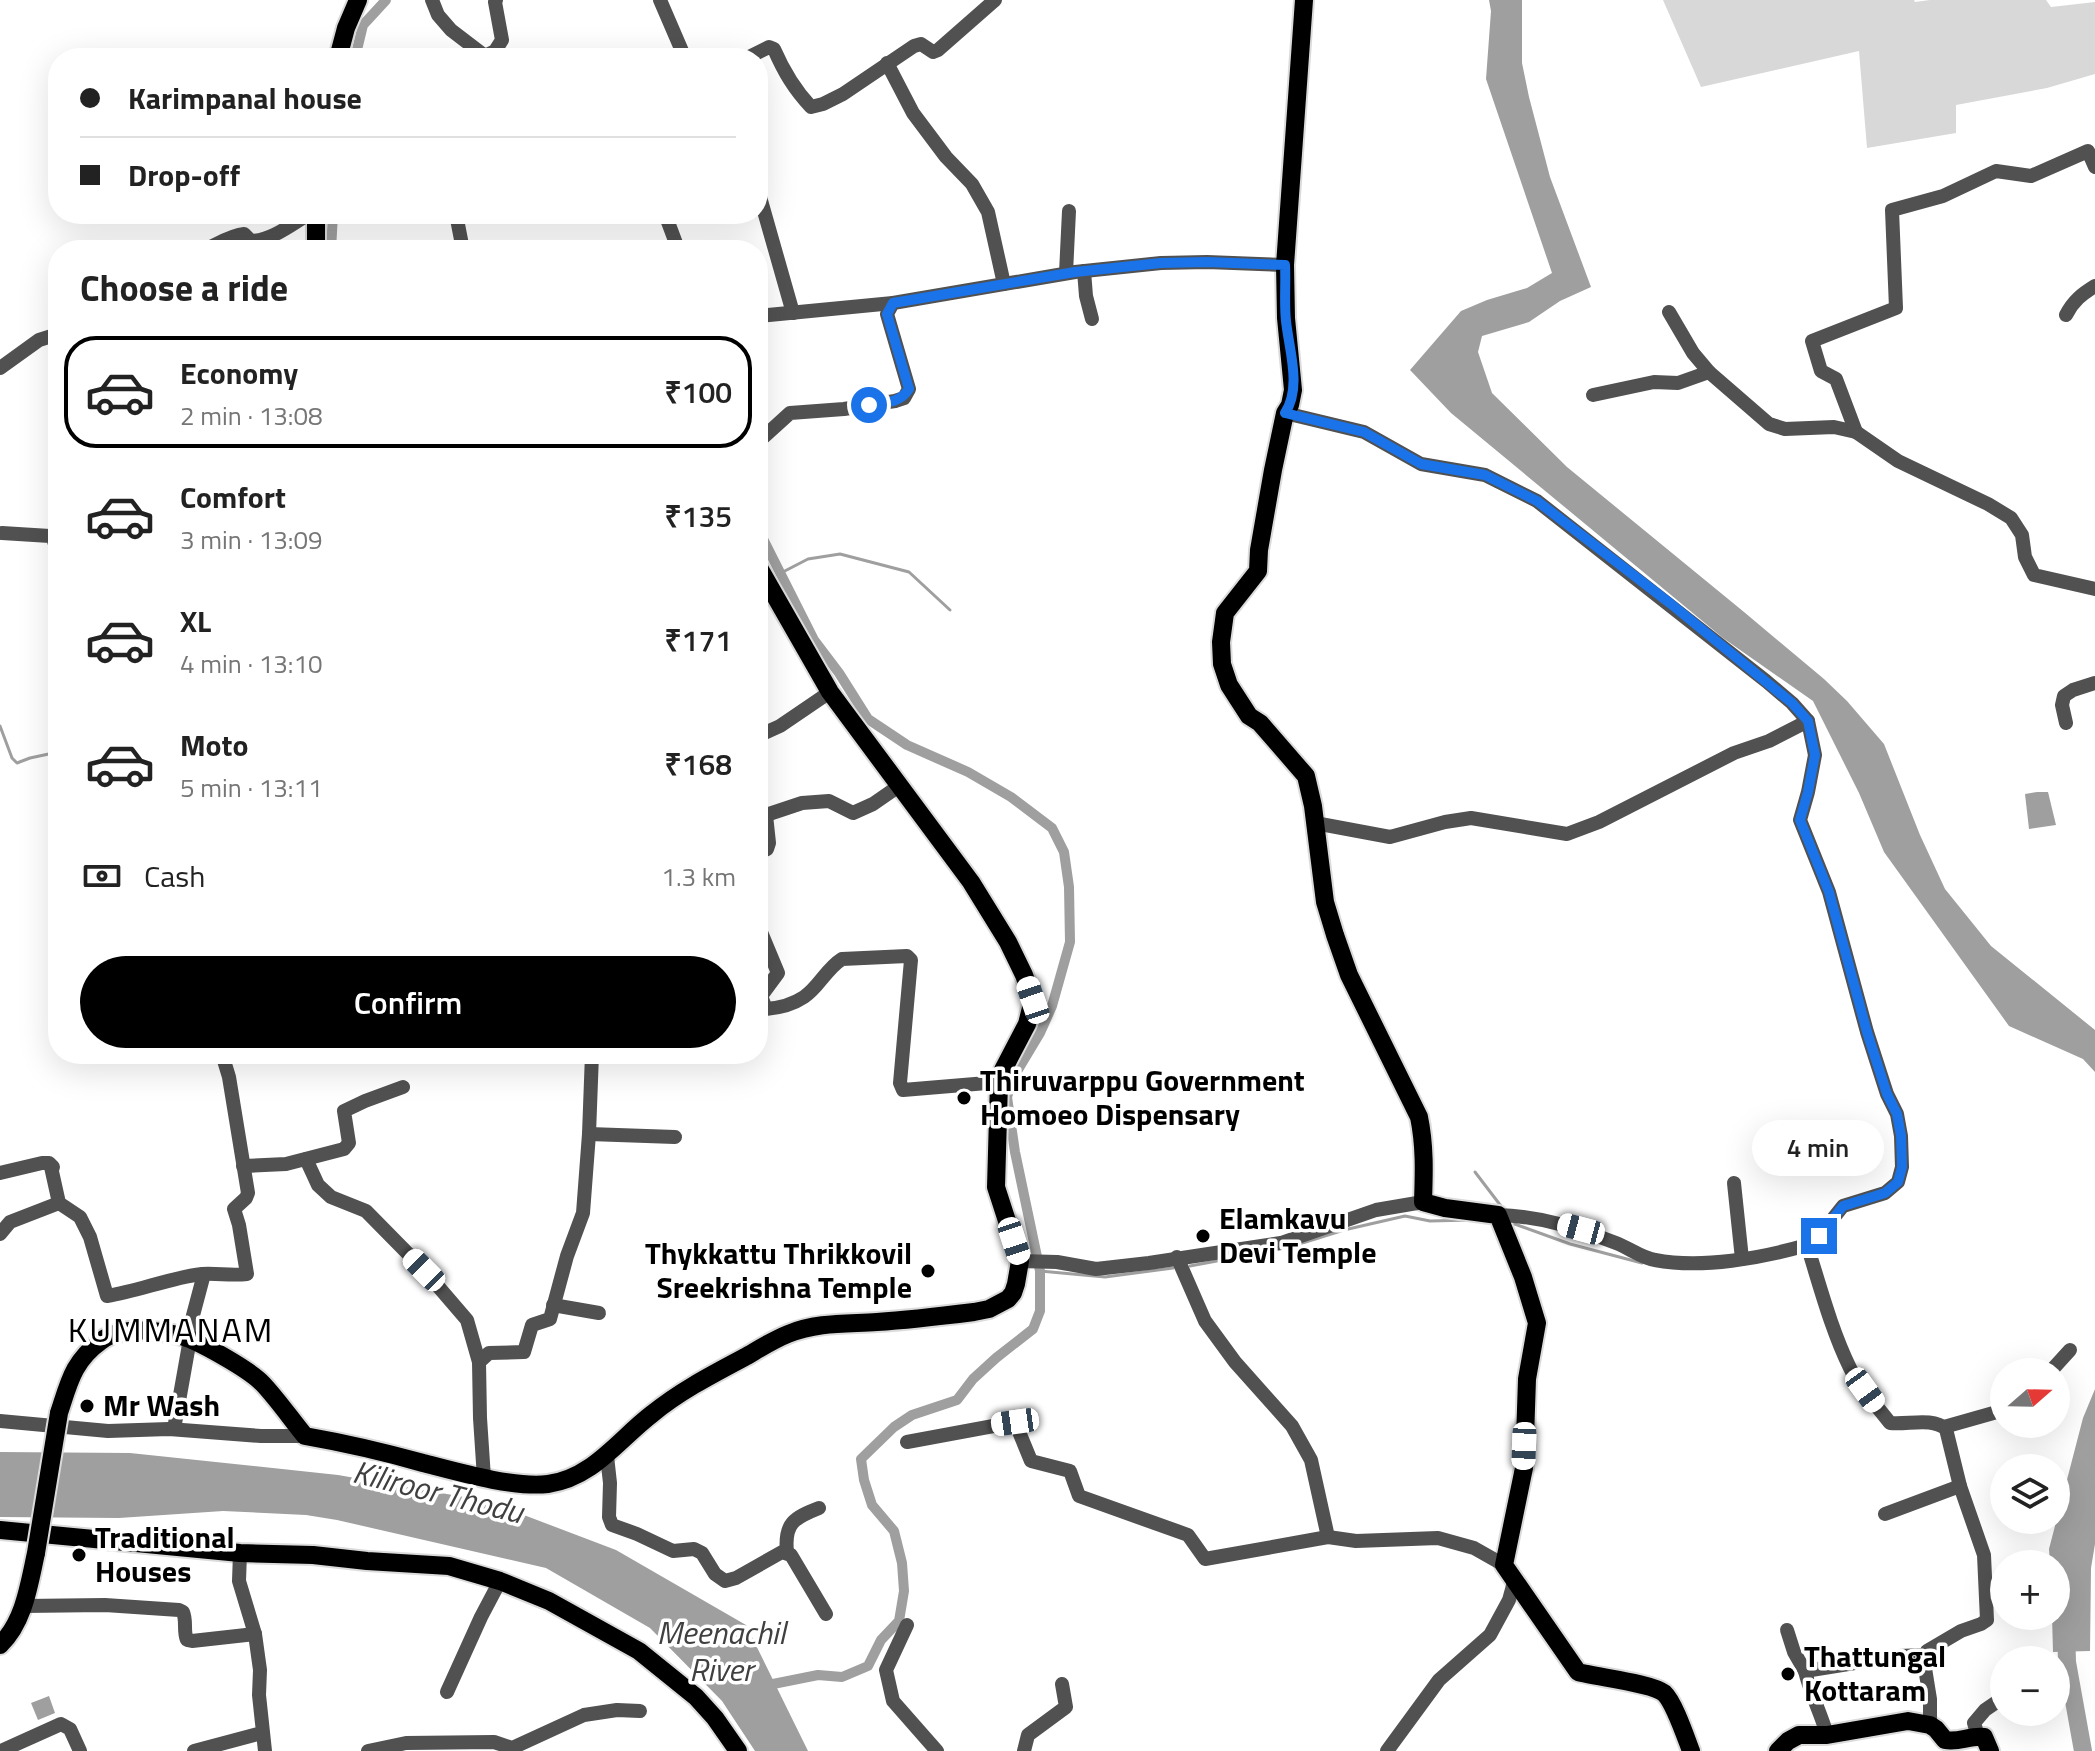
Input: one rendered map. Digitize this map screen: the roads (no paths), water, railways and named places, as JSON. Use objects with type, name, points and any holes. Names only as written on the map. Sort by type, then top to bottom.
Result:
[{"type":"main road","points":[[1304,0],[1285,265],[1293,390],[1285,413],[1259,550],[1258,571],[1225,613],[1222,664],[1229,685],[1249,716],[1260,723],[1306,776],[1313,806],[1325,902],[1349,975],[1419,1117],[1425,1157],[1423,1202],[1502,1217],[1527,1287],[1537,1323],[1527,1379],[1524,1468],[1504,1565],[1578,1672],[1664,1693],[1691,1751]]},
{"type":"main road","points":[[340,48],[351,1]]},
{"type":"main road","points":[[0,1645],[9,1637],[24,1606],[59,1413],[70,1377],[81,1360],[103,1339],[146,1330],[188,1339],[234,1363],[261,1382],[305,1436],[346,1443],[484,1478],[547,1484],[564,1481],[584,1471],[607,1456],[651,1414],[705,1378],[786,1335],[825,1324],[974,1312],[989,1309],[1013,1293],[1025,1262],[996,1187],[999,1082],[1027,1024],[1033,1000],[1029,988],[1008,942],[971,882],[830,692],[768,584]]},
{"type":"main road","points":[[0,1530],[240,1553],[313,1555],[449,1566],[500,1581],[549,1601],[639,1651],[696,1697],[738,1751]]},
{"type":"main road","points":[[1778,1751],[1799,1735],[1827,1735],[1908,1721],[1930,1725],[1945,1740],[1955,1742],[1974,1735],[1984,1737],[1990,1751]]},
{"type":"street","points":[[432,0],[438,15],[451,30],[474,48]]},
{"type":"street","points":[[496,0],[502,40],[497,48]]},
{"type":"street","points":[[660,0],[681,48]]},
{"type":"street","points":[[767,48],[774,49],[797,93],[811,107],[843,94],[914,46],[921,44],[933,52],[938,50],[995,0]]},
{"type":"street","points":[[887,63],[913,113],[946,157],[972,184],[988,212],[1004,284]]},
{"type":"street","points":[[1856,432],[1836,379],[1821,371],[1812,341],[1896,308],[1892,210],[1943,196],[1996,171],[2031,176],[2088,151],[2095,167]]},
{"type":"street","points":[[1066,273],[1069,211]]},
{"type":"street","points":[[260,240],[293,224]]},
{"type":"street","points":[[768,224],[793,313]]},
{"type":"street","points":[[228,240],[238,234],[244,234],[250,240]]},
{"type":"street","points":[[768,315],[893,303],[1066,273],[1161,263],[1285,265]]},
{"type":"street","points":[[1084,271],[1092,319]]},
{"type":"street","points":[[2066,315],[2072,303],[2095,286]]},
{"type":"street","points":[[768,433],[790,413],[844,409],[904,398],[909,389],[887,314],[893,303]]},
{"type":"street","points":[[1669,312],[1693,353],[1709,372],[1769,424],[1785,429],[1834,427],[1856,432],[1898,461],[2011,518],[2022,535],[2025,557],[2034,575],[2095,589]]},
{"type":"street","points":[[0,368],[39,340],[48,337]]},
{"type":"street","points":[[1593,395],[1654,382],[1678,383],[1709,372]]},
{"type":"street","points":[[1285,413],[1364,432],[1421,464],[1485,475],[1537,501],[1766,681],[1808,721],[1815,755],[1800,820],[1829,892],[1867,1032],[1887,1094],[1897,1114],[1902,1167],[1898,1182],[1885,1193],[1843,1206],[1819,1236],[1807,1245],[1771,1255],[1722,1261],[1652,1260],[1581,1229],[1545,1220],[1502,1217]]},
{"type":"street","points":[[2,533],[48,536]]},
{"type":"street","points":[[2066,723],[2062,705],[2064,696],[2095,683]]},
{"type":"street","points":[[768,731],[830,692]]},
{"type":"street","points":[[1315,823],[1390,837],[1471,818],[1567,834],[1599,822],[1734,753],[1782,735],[1808,721]]},
{"type":"street","points":[[768,814],[802,803],[829,801],[853,813],[899,786]]},
{"type":"street","points":[[768,949],[778,973],[768,987]]},
{"type":"street","points":[[768,1009],[783,1007],[805,997],[842,959],[907,956],[911,960],[900,1083],[903,1090],[999,1082]]},
{"type":"street","points":[[0,1173],[49,1163],[53,1167],[59,1203],[80,1217],[90,1237],[107,1296],[204,1274],[247,1274],[234,1209],[248,1193],[225,1064]]},
{"type":"street","points":[[479,1362],[489,1353],[524,1352],[532,1325],[550,1319],[567,1256],[583,1213],[592,1064]]},
{"type":"street","points":[[243,1166],[286,1164],[344,1149],[349,1143],[344,1111],[403,1087]]},
{"type":"street","points":[[589,1134],[675,1137]]},
{"type":"street","points":[[306,1159],[318,1185],[331,1197],[366,1211],[424,1270],[467,1320],[479,1362],[484,1478]]},
{"type":"street","points":[[1734,1183],[1742,1259]]},
{"type":"street","points":[[1025,1262],[1057,1262],[1096,1269],[1149,1263],[1281,1243],[1376,1210],[1423,1202]]},
{"type":"street","points":[[0,1234],[10,1222],[59,1203]]},
{"type":"street","points":[[1807,1245],[1851,1370],[1890,1423],[1927,1422],[1941,1424],[1946,1429],[1960,1486],[1984,1555],[1987,1620],[1927,1651],[1924,1662],[1930,1699],[1930,1725]]},
{"type":"street","points":[[1177,1257],[1205,1321],[1235,1362],[1292,1426],[1311,1460],[1328,1537]]},
{"type":"street","points":[[174,1429],[188,1339],[204,1274]]},
{"type":"street","points":[[553,1305],[599,1313]]},
{"type":"street","points":[[2063,1358],[2070,1350]]},
{"type":"street","points":[[1944,1427],[1990,1414]]},
{"type":"street","points":[[0,1421],[108,1431],[174,1429],[305,1436]]},
{"type":"street","points":[[907,1442],[1015,1422],[1031,1461],[1070,1471],[1079,1496],[1188,1535],[1205,1559],[1328,1537],[1356,1541],[1438,1538],[1474,1548],[1504,1565]]},
{"type":"street","points":[[607,1456],[609,1517],[612,1525],[673,1551],[694,1549],[702,1553],[715,1574],[725,1581],[787,1552],[826,1614]]},
{"type":"street","points":[[1885,1514],[1960,1486]]},
{"type":"street","points":[[787,1552],[786,1538],[790,1525],[800,1515],[819,1508]]},
{"type":"street","points":[[240,1553],[239,1581],[255,1634],[260,1670],[259,1695],[265,1751]]},
{"type":"street","points":[[447,1692],[500,1581]]},
{"type":"street","points":[[1387,1751],[1439,1680],[1490,1635],[1509,1600],[1514,1582]]},
{"type":"street","points":[[24,1606],[105,1605],[179,1610],[186,1619],[187,1640],[255,1634]]},
{"type":"street","points":[[907,1625],[886,1670],[893,1701],[937,1751]]},
{"type":"street","points":[[1787,1630],[1827,1735]]},
{"type":"street","points":[[1805,1671],[1898,1656],[1926,1655]]},
{"type":"street","points":[[1024,1751],[1028,1735],[1066,1707],[1062,1684]]},
{"type":"street","points":[[1978,1736],[1974,1723],[1990,1707]]},
{"type":"street","points":[[368,1751],[406,1743],[494,1742],[512,1748],[584,1715],[617,1710],[640,1711]]},
{"type":"street","points":[[1,1751],[61,1724],[70,1729],[80,1751]]},
{"type":"street","points":[[194,1751],[262,1733]]},
{"type":"water","points":[[1489,0],[1522,0],[1522,63],[1529,97],[1550,177],[1591,287],[1560,301],[1529,322],[1482,336],[1478,352],[1492,393],[1567,467],[1847,701],[1884,744],[1945,889],[1991,946],[2095,1030],[2095,1072],[2083,1059],[2009,1026],[1884,852],[1859,793],[1813,701],[1723,638],[1451,413],[1410,370],[1461,311],[1527,288],[1552,273],[1486,79],[1491,11]]},
{"type":"water","points":[[2048,792],[2056,825],[2029,829],[2025,794]]},
{"type":"water","points":[[2095,1389],[2095,1544],[2091,1568],[2090,1651],[2070,1652],[2070,1646],[2053,1646],[2052,1630],[2070,1630],[2070,1550],[2049,1549],[2053,1534],[2070,1534],[2070,1468],[2083,1418]]},
{"type":"water","name":"Meenachil River","points":[[0,1452],[130,1453],[338,1475],[487,1501],[616,1550],[746,1625],[808,1751],[755,1751],[722,1701],[650,1628],[546,1568],[306,1515],[223,1511],[119,1518],[0,1517]]},
{"type":"water","points":[[49,1696],[55,1713],[38,1720],[31,1703]]},
{"type":"waterway","points":[[357,48],[363,25],[386,0]]},
{"type":"waterway","points":[[332,224],[332,240]]},
{"type":"waterway","points":[[763,1686],[818,1675],[842,1677],[868,1666],[881,1640],[899,1621],[904,1591],[902,1563],[894,1531],[872,1505],[861,1459],[894,1427],[912,1415],[957,1400],[973,1379],[1033,1329],[1040,1311],[1040,1271],[1007,1097],[1013,1078],[1052,1006],[1070,942],[1069,887],[1064,852],[1052,828],[1011,797],[968,772],[907,745],[868,719],[814,640],[768,549]]},
{"type":"waterway","points":[[779,574],[808,559],[840,554],[909,572],[950,610]]},
{"type":"waterway","points":[[0,726],[12,758],[17,763],[48,754]]},
{"type":"waterway","points":[[1475,1172],[1504,1210]]},
{"type":"waterway","points":[[1296,1245],[1405,1216],[1430,1221],[1472,1220]]},
{"type":"waterway","points":[[1512,1223],[1570,1244],[1642,1263]]},
{"type":"waterway","points":[[1190,1266],[1265,1252]]},
{"type":"waterway","points":[[1040,1271],[1105,1277],[1173,1268]]},
{"type":"waterway","points":[[2066,1630],[2067,1662],[2083,1751]]},
{"type":"place","name":"Thiruvarppu Government Homoeo Dispensary","points":[[964,1098]]},
{"type":"place","name":"Elamkavu Devi Temple","points":[[1203,1236]]},
{"type":"place","name":"Thykkattu Thrikkovil Sreekrishna Temple","points":[[928,1271]]},
{"type":"place","name":"Mr Wash","points":[[87,1406]]},
{"type":"place","name":"Traditional Houses","points":[[79,1555]]},
{"type":"place","name":"Thattungal Kottaram","points":[[1788,1674]]},
{"type":"district","name":"KUMMANAM","points":[[171,1330]]},
{"type":"water label","name":"Kiliroor Thodu","points":[[438,1492]]}]
